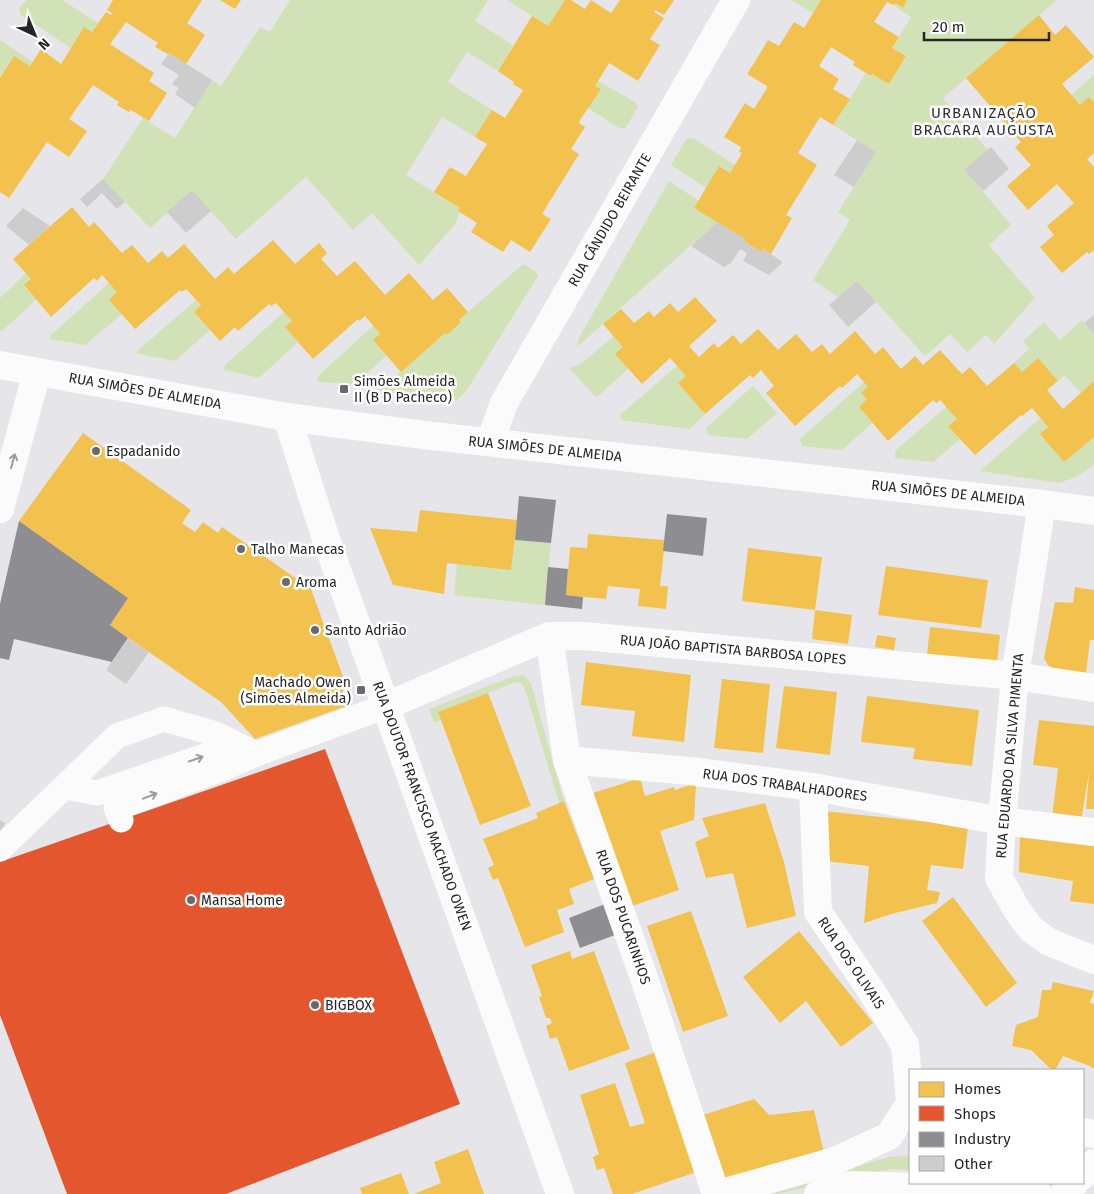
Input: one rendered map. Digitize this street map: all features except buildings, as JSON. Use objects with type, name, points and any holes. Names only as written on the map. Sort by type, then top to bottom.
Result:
[{"type":"street","name":"RUA CÂNDIDO BEIRANTE","points":[[490,442],[504,403],[736,0]]},
{"type":"street","name":"RUA SIMÕES DE ALMEIDA","points":[[0,365],[287,417],[1094,511]]},
{"type":"street","points":[[0,508],[37,372]]},
{"type":"street","name":"RUA DOUTOR FRANCISCO MACHADO OWEN","points":[[287,417],[326,539],[560,1194]]},
{"type":"street","name":"RUA EDUARDO DA SILVA PIMENTA","points":[[1042,504],[1016,676],[1002,821],[999,878],[1017,910],[1031,929],[1049,942],[1093,959]]},
{"type":"street","name":"RUA JOÃO BAPTISTA BARBOSA LOPES","points":[[386,706],[549,636],[584,636],[1016,676],[1094,688]]},
{"type":"street","name":"RUA DOS PUCARINHOS","points":[[549,636],[567,760],[641,969],[717,1194]]},
{"type":"street","name":"RUA DOS TRABALHADORES","points":[[567,760],[690,771],[813,787],[1002,821],[1094,832]]},
{"type":"street","name":"RUA DOS OLIVAIS","points":[[813,787],[818,912],[905,1045],[909,1091]]},
{"type":"street","name":"RUA DOS OLIVAIS","points":[[717,1194],[835,1161],[890,1136],[909,1104]]},
{"type":"street","points":[[1084,1174],[1094,1163]]},
{"type":"street","points":[[1064,1194],[1074,1184]]},
{"type":"street","points":[[818,1194],[851,1186],[1034,1190],[1038,1194]]},
{"type":"lane","points":[[121,820],[116,808],[386,706]]},
{"type":"lane","points":[[0,848],[117,736],[164,719],[216,734],[256,754]]},
{"type":"lane","points":[[66,786],[97,793],[216,752]]},
{"type":"green space","points":[[27,0],[62,0],[98,23],[92,32],[84,27],[71,48],[21,15],[19,8]]},
{"type":"green space","points":[[290,0],[488,0],[475,21],[513,45],[498,71],[467,52],[448,82],[492,110],[475,137],[442,117],[406,175],[460,208],[456,223],[419,265],[372,213],[353,230],[306,177],[236,239],[192,191],[150,228],[103,179],[143,118],[175,138],[212,80],[221,86],[260,27],[270,32]]},
{"type":"green space","points":[[507,0],[565,0],[548,26]]},
{"type":"green space","points":[[791,0],[821,0],[813,13]]},
{"type":"green space","points":[[907,0],[1057,0],[943,98],[988,150],[965,170],[1011,225],[989,245],[1035,298],[994,344],[986,335],[967,352],[950,334],[925,356],[857,281],[838,297],[813,280],[850,220],[838,212],[876,152],[833,125],[866,73],[871,76],[872,74],[889,84],[906,57],[892,48],[911,17],[893,5],[895,3],[903,8]]},
{"type":"green space","points":[[0,40],[32,61],[30,66],[14,56],[0,78]]},
{"type":"green space","points":[[1094,75],[1094,102],[1089,97],[1080,105],[1071,95]]},
{"type":"green space","points":[[598,81],[635,102],[638,107],[625,129],[619,128],[588,108],[600,89],[595,86]]},
{"type":"green space","points":[[687,138],[693,138],[735,165],[730,173],[719,166],[706,188],[671,165]]},
{"type":"green space","points":[[669,181],[699,201],[694,208],[717,222],[577,347],[580,336]]},
{"type":"green space","points":[[523,264],[536,272],[538,276],[461,397],[449,401],[379,390],[445,333],[447,335],[461,322],[459,320]]},
{"type":"green space","points":[[26,273],[31,279],[24,286],[36,300],[2,331],[0,330],[0,298]]},
{"type":"green space","points":[[109,283],[117,292],[109,300],[122,314],[85,345],[49,339],[51,335]]},
{"type":"green space","points":[[196,300],[201,305],[194,312],[210,330],[175,361],[135,353]]},
{"type":"green space","points":[[284,312],[292,321],[285,327],[298,342],[259,378],[224,370],[225,365]]},
{"type":"green space","points":[[1082,320],[1094,334],[1094,381],[1081,393],[1064,375],[1058,381],[1038,358],[1022,372],[1014,363],[1029,349],[1023,341],[1044,322],[1060,340]]},
{"type":"green space","points":[[373,326],[380,334],[373,340],[386,356],[355,384],[317,382],[318,376]]},
{"type":"green space","points":[[614,336],[623,347],[616,354],[629,368],[598,396],[595,396],[569,368],[582,363]]},
{"type":"green space","points":[[677,366],[686,376],[678,383],[705,414],[690,429],[621,420],[620,415]]},
{"type":"green space","points":[[864,382],[868,387],[861,393],[867,399],[859,407],[872,423],[842,450],[802,446],[800,439]]},
{"type":"green space","points":[[753,386],[777,413],[747,439],[708,435],[706,429],[708,426]]},
{"type":"green space","points":[[946,407],[957,419],[948,426],[960,439],[933,462],[895,458],[895,451]]},
{"type":"green space","points":[[1040,418],[1048,427],[1041,434],[1064,462],[1094,437],[1094,465],[1076,477],[1059,483],[980,471]]},
{"type":"green space","points":[[515,540],[551,543],[545,605],[454,595],[457,564],[511,570]]},
{"type":"green space","points":[[524,675],[531,684],[564,801],[559,803],[524,686],[519,682],[439,712],[441,720],[434,723],[429,709],[514,676]]},
{"type":"green space","points":[[909,1155],[909,1170],[891,1169],[777,1194],[756,1194],[890,1157]]},
{"type":"place","name":"Simões Almeida II (B D Pacheco)","points":[[344,389]]},
{"type":"place","name":"Espadanido","points":[[96,451]]},
{"type":"place","name":"Talho Manecas","points":[[241,549]]},
{"type":"place","name":"Aroma","points":[[286,582]]},
{"type":"place","name":"Santo Adrião","points":[[315,630]]},
{"type":"place","name":"Machado Owen (Simões Almeida)","points":[[361,690]]},
{"type":"place","name":"Mansa Home","points":[[191,900]]},
{"type":"place","name":"BIGBOX","points":[[315,1005]]},
{"type":"district","name":"URBANIZAÇÃO BRACARA AUGUSTA","points":[[984,122]]}]
